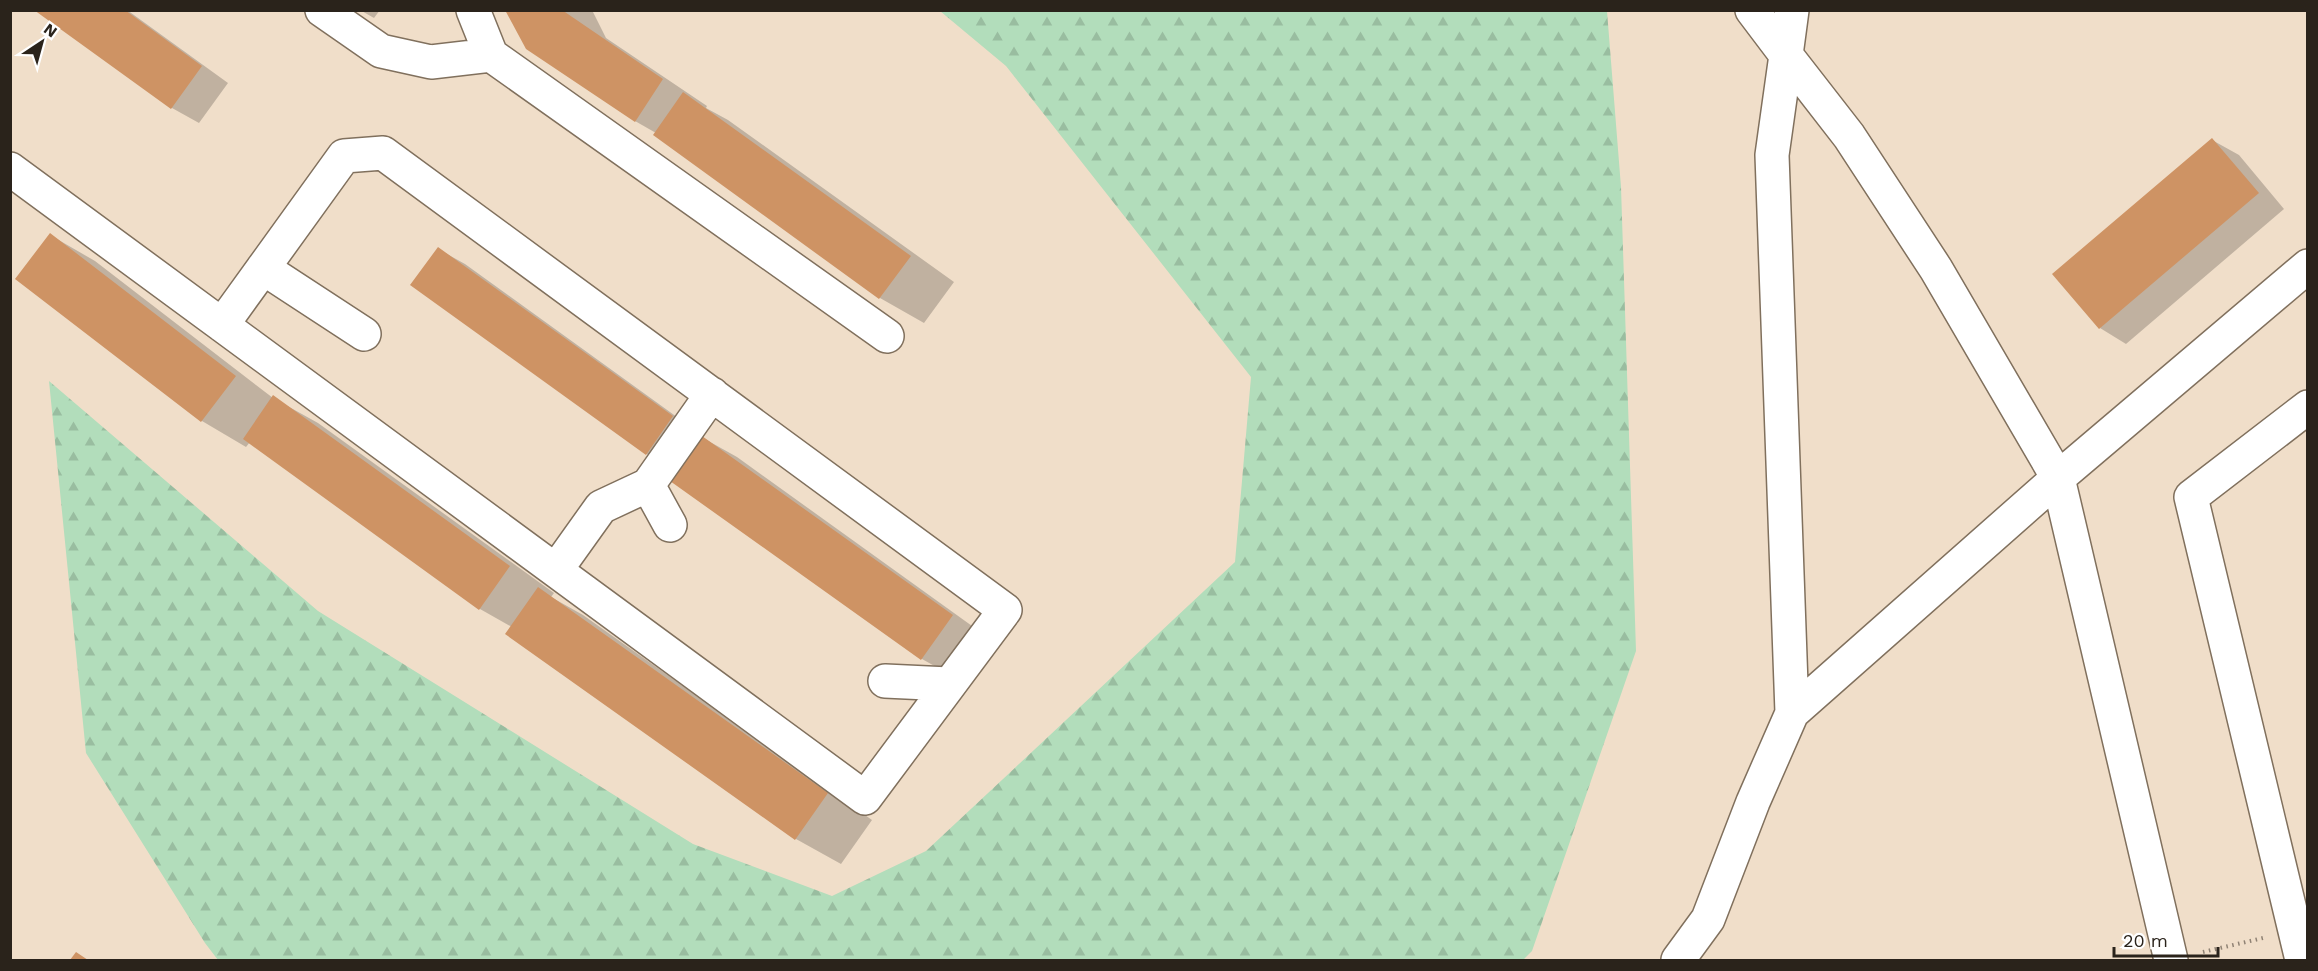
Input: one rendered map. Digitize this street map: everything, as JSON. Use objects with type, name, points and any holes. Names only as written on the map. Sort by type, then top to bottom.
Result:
[{"type":"lane","points":[[322,10],[381,51],[431,62],[491,55]]},
{"type":"lane","points":[[473,10],[491,55],[887,336]]},
{"type":"lane","points":[[1752,10],[1849,136],[1936,269],[2058,478],[2171,960]]},
{"type":"lane","points":[[1792,10],[1772,155],[1792,713]]},
{"type":"lane","points":[[10,169],[222,325],[556,570],[865,798],[1005,610],[383,153],[344,156],[222,325]]},
{"type":"lane","points":[[1678,960],[1708,919],[1753,802],[1792,713],[2058,478],[2307,266]]},
{"type":"lane","points":[[263,268],[364,334]]},
{"type":"lane","points":[[556,570],[601,507],[648,485],[712,394]]},
{"type":"lane","points":[[2299,945],[2191,497],[2307,407]]},
{"type":"lane","points":[[648,485],[670,525]]},
{"type":"lane","points":[[885,681],[949,684]]},
{"type":"path","points":[[2171,960],[2299,945]]},
{"type":"green space","points":[[940,11],[1607,11],[1621,187],[1636,651],[1532,951],[1523,960],[218,960],[205,943],[86,753],[49,381],[318,611],[693,844],[832,896],[926,851],[1235,562],[1251,377],[1006,66]]},
{"type":"building","points":[[34,10],[125,10],[202,66],[171,109]]},
{"type":"building","points":[[505,10],[562,10],[663,79],[635,122],[526,49]]},
{"type":"building","points":[[683,92],[911,256],[879,299],[653,135]]},
{"type":"building","points":[[2212,138],[2259,193],[2099,329],[2052,274]]},
{"type":"building","points":[[50,233],[236,376],[201,422],[15,279]]},
{"type":"building","points":[[438,247],[673,416],[646,455],[410,285]]},
{"type":"building","points":[[273,395],[510,566],[479,610],[243,439]]},
{"type":"building","points":[[702,436],[953,615],[921,660],[670,481]]},
{"type":"building","points":[[538,587],[828,793],[795,840],[505,634]]},
{"type":"building","points":[[76,952],[88,960],[70,960]]}]
